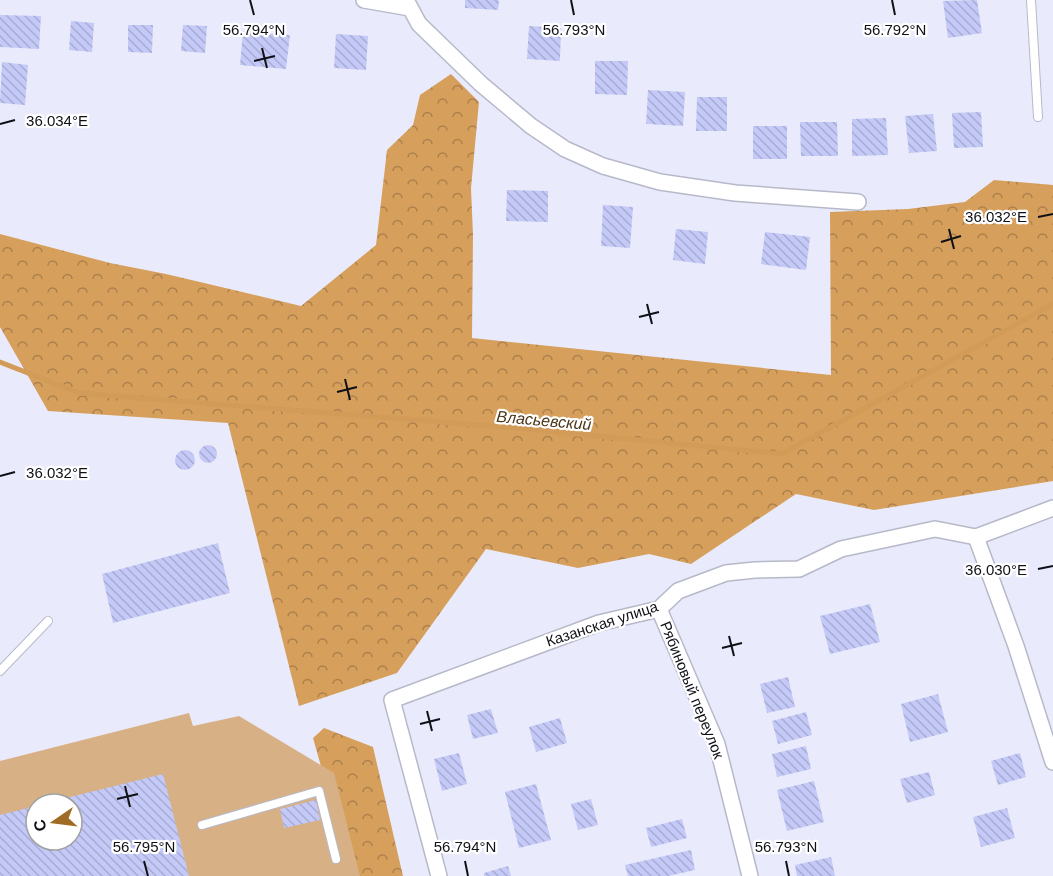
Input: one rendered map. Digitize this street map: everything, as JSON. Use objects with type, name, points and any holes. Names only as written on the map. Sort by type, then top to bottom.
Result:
[{"type":"street","points":[[364,0],[408,4],[419,24],[481,84],[531,126],[565,149],[603,166],[660,182],[735,193],[858,202]]},
{"type":"street","points":[[1053,508],[976,537],[1016,646],[1053,762]]},
{"type":"street","name":"Казанская улица","points":[[439,876],[392,700],[599,623],[659,609],[678,591],[726,573],[799,569],[841,549],[934,529],[976,537]]},
{"type":"street","name":"Рябиновый переулок","points":[[659,609],[717,744],[750,876]]},
{"type":"lane","points":[[1031,0],[1038,117]]},
{"type":"lane","points":[[0,671],[48,621]]},
{"type":"lane","points":[[202,825],[319,791],[336,860]]},
{"type":"green space","points":[[451,74],[479,102],[471,188],[472,338],[831,375],[830,212],[908,209],[965,202],[994,180],[1053,185],[1053,481],[874,510],[796,494],[691,564],[649,554],[578,568],[486,549],[397,673],[299,706],[228,423],[48,411],[0,327],[0,234],[110,263],[301,306],[376,245],[387,150],[413,125],[420,95]]},
{"type":"green space","points":[[324,728],[373,747],[403,876],[343,876],[328,791],[313,738]]},
{"type":"shaded area","points":[[189,713],[193,726],[239,716],[334,773],[360,876],[0,876],[0,761]]},
{"type":"building","points":[[465,0],[499,0],[498,10],[465,8]]},
{"type":"building","points":[[977,0],[982,33],[948,38],[943,1]]},
{"type":"building","points":[[0,15],[41,16],[39,49],[0,47]]},
{"type":"building","points":[[71,21],[94,23],[92,52],[69,50]]},
{"type":"building","points":[[128,25],[153,25],[152,53],[128,52]]},
{"type":"building","points":[[183,25],[207,26],[205,53],[181,51]]},
{"type":"building","points":[[529,26],[561,28],[560,61],[527,59]]},
{"type":"building","points":[[243,31],[290,35],[286,69],[240,65]]},
{"type":"building","points":[[336,34],[368,36],[366,70],[334,68]]},
{"type":"building","points":[[595,61],[628,61],[627,95],[595,94]]},
{"type":"building","points":[[2,62],[28,65],[25,105],[0,103]]},
{"type":"building","points":[[648,90],[685,92],[683,126],[646,124]]},
{"type":"building","points":[[697,97],[727,97],[727,131],[696,131]]},
{"type":"building","points":[[981,112],[983,147],[954,148],[952,113]]},
{"type":"building","points":[[933,114],[937,151],[909,153],[905,116]]},
{"type":"building","points":[[886,118],[888,155],[852,156],[852,119]]},
{"type":"building","points":[[800,122],[837,122],[838,156],[801,156]]},
{"type":"building","points":[[753,126],[787,126],[787,159],[753,159]]},
{"type":"building","points":[[507,190],[548,191],[548,222],[506,221]]},
{"type":"building","points":[[603,205],[633,207],[630,248],[601,246]]},
{"type":"building","points":[[676,229],[708,232],[705,264],[673,260]]},
{"type":"building","points":[[765,232],[810,237],[806,270],[761,264]]},
{"type":"building","points":[[208,445],[216,450],[217,454],[212,462],[208,463],[200,458],[199,454],[204,446]]},
{"type":"building","points":[[185,450],[192,453],[195,460],[192,467],[185,470],[178,467],[175,460],[178,453]]},
{"type":"building","points":[[218,543],[230,593],[113,623],[102,574]]},
{"type":"building","points":[[870,604],[880,642],[830,654],[820,616]]},
{"type":"building","points":[[788,677],[795,707],[767,713],[760,684]]},
{"type":"building","points":[[938,694],[948,732],[910,742],[901,704]]},
{"type":"building","points":[[491,709],[498,733],[473,739],[467,715]]},
{"type":"building","points":[[806,712],[812,735],[778,744],[772,721]]},
{"type":"building","points":[[560,718],[567,743],[536,752],[529,727]]},
{"type":"building","points":[[806,746],[811,769],[777,777],[772,754]]},
{"type":"building","points":[[459,753],[467,784],[442,791],[434,759]]},
{"type":"building","points":[[1020,753],[1026,777],[998,785],[991,761]]},
{"type":"building","points":[[929,772],[935,795],[907,803],[900,779]]},
{"type":"building","points":[[163,774],[189,876],[0,876],[0,815],[24,809],[24,852],[84,852],[84,794]]},
{"type":"building","points":[[814,781],[824,822],[787,831],[777,790]]},
{"type":"building","points":[[536,784],[551,840],[519,848],[505,792]]},
{"type":"building","points":[[591,799],[598,825],[578,830],[571,804]]},
{"type":"building","points":[[316,800],[320,820],[284,828],[280,809]]},
{"type":"building","points":[[1007,808],[1015,838],[981,847],[973,817]]},
{"type":"building","points":[[682,819],[687,838],[651,847],[646,828]]},
{"type":"building","points":[[691,850],[695,870],[668,876],[628,876],[625,865]]},
{"type":"building","points":[[831,857],[835,876],[797,876],[795,865]]},
{"type":"building","points":[[508,866],[511,876],[484,876],[484,873]]},
{"type":"waterway","name":"Власьевский","points":[[0,362],[79,393],[515,428],[782,454],[1053,304]]}]
